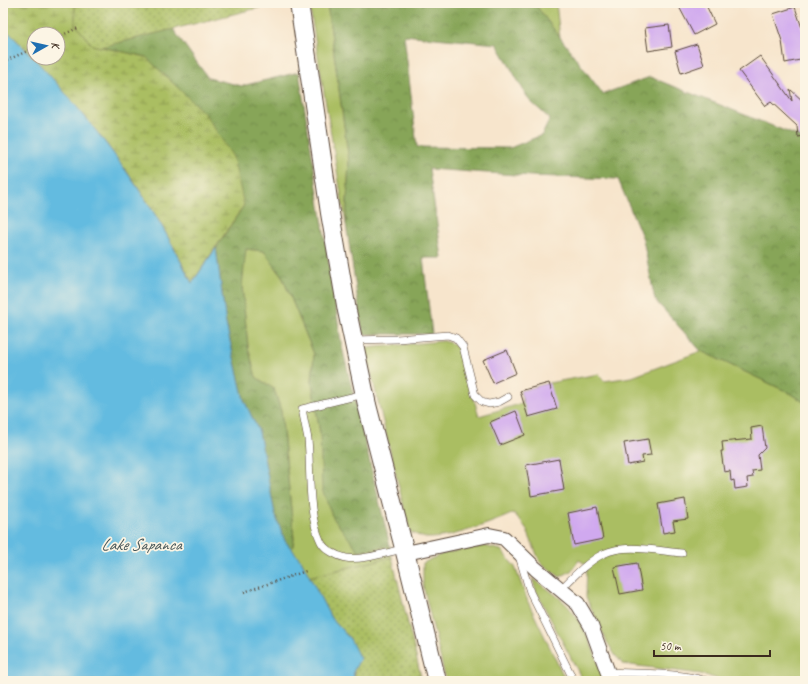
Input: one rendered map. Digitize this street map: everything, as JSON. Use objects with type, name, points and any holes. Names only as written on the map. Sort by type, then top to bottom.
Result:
[{"type":"street","points":[[298,3],[332,221],[353,340],[364,394],[405,551],[436,681]]},
{"type":"street","points":[[405,551],[489,535],[504,538],[536,569],[578,604],[591,626],[609,676]]},
{"type":"lane","points":[[353,340],[397,339],[448,335],[456,338],[463,346],[475,395],[482,402],[489,404],[499,402],[508,397]]},
{"type":"lane","points":[[364,394],[302,409],[308,438],[315,526],[321,543],[332,552],[346,558],[360,558],[405,551]]},
{"type":"lane","points":[[561,589],[587,565],[602,554],[615,550],[636,549],[682,553]]},
{"type":"lane","points":[[517,550],[530,592],[574,681]]},
{"type":"lane","points":[[609,676],[671,676],[698,678],[707,681]]},
{"type":"path","points":[[66,33],[78,28]]},
{"type":"path","points":[[3,62],[26,52]]},
{"type":"path","points":[[244,592],[306,571]]},
{"type":"green space","points":[[3,3],[75,3],[76,25],[92,45],[146,57],[206,115],[233,157],[244,205],[192,283],[156,216],[140,190],[85,117],[40,66],[66,66],[66,26],[26,26],[26,51],[3,27]]},
{"type":"green space","points":[[75,3],[278,3],[101,47],[92,45],[75,24]]},
{"type":"green space","points":[[309,3],[327,3],[349,161],[346,224]]},
{"type":"green space","points":[[327,3],[534,3],[603,94],[650,77],[805,139],[805,403],[792,394],[701,351],[655,300],[643,239],[618,179],[531,176],[429,169],[442,258],[423,258],[432,334],[363,334],[346,224],[349,161]],"holes":[[[404,35],[497,44],[529,100],[550,119],[542,135],[510,148],[417,147]]]},
{"type":"green space","points":[[534,3],[556,3],[560,38]]},
{"type":"green space","points":[[173,29],[208,78],[242,86],[299,72],[342,347],[390,546],[358,550],[333,518],[322,489],[320,433],[312,382],[314,354],[282,276],[264,251],[246,249],[242,286],[248,347],[256,377],[274,389],[281,411],[294,539],[292,550],[285,541],[275,514],[259,432],[244,400],[226,323],[216,248],[244,205],[146,57],[101,47]]},
{"type":"green space","points":[[245,249],[264,251],[282,276],[314,354],[312,382],[320,433],[358,550],[390,546],[392,557],[309,577],[301,560],[292,550],[294,539],[281,411],[274,389],[256,378],[248,347],[242,286]]},
{"type":"green space","points":[[444,341],[453,344],[459,350],[479,416],[523,403],[520,391],[549,383],[599,374],[604,381],[632,377],[701,351],[792,394],[805,403],[805,681],[725,681],[701,674],[623,664],[607,642],[586,597],[587,565],[579,560],[571,571],[560,577],[540,562],[526,528],[514,513],[484,525],[437,538],[421,537],[410,532],[365,348]]},
{"type":"green space","points":[[484,546],[501,550],[515,567],[528,602],[566,681],[446,681],[423,585],[423,563],[442,554]]},
{"type":"green space","points":[[392,557],[422,681],[355,681],[350,639],[331,618],[309,577]]},
{"type":"green space","points":[[532,578],[559,598],[578,619],[595,654],[605,681],[583,681],[536,591]]},
{"type":"water","name":"Lake Sapanca","points":[[3,27],[26,50],[26,66],[41,66],[85,117],[123,166],[156,216],[192,283],[216,248],[226,324],[244,400],[259,432],[275,514],[285,541],[301,560],[331,618],[350,639],[360,659],[353,672],[355,681],[3,681]]},
{"type":"building","points":[[677,3],[705,3],[715,24],[694,35]]},
{"type":"building","points":[[795,7],[805,37],[805,59],[785,63],[782,41],[773,14]]},
{"type":"building","points":[[669,25],[672,47],[648,51],[645,28]]},
{"type":"building","points":[[697,44],[704,65],[681,73],[675,51]]},
{"type":"building","points":[[760,56],[792,101],[790,89],[805,103],[805,136],[798,137],[797,126],[771,102],[765,106],[739,71]]},
{"type":"building","points":[[507,350],[516,373],[493,383],[483,360]]},
{"type":"building","points":[[549,383],[557,409],[528,417],[520,391]]},
{"type":"building","points":[[516,411],[525,435],[500,445],[490,422]]},
{"type":"building","points":[[762,426],[765,448],[758,455],[760,470],[752,471],[753,477],[747,478],[748,487],[735,489],[734,480],[731,481],[730,471],[724,472],[721,451],[723,451],[722,442],[752,439],[751,428]]},
{"type":"building","points":[[648,439],[651,455],[642,456],[643,462],[628,465],[624,443]]},
{"type":"building","points":[[559,459],[564,490],[531,496],[526,465]]},
{"type":"building","points":[[685,499],[688,519],[673,521],[675,531],[663,533],[658,504]]},
{"type":"building","points":[[597,507],[603,539],[574,545],[568,513]]},
{"type":"building","points":[[637,563],[642,590],[620,594],[614,567]]}]
